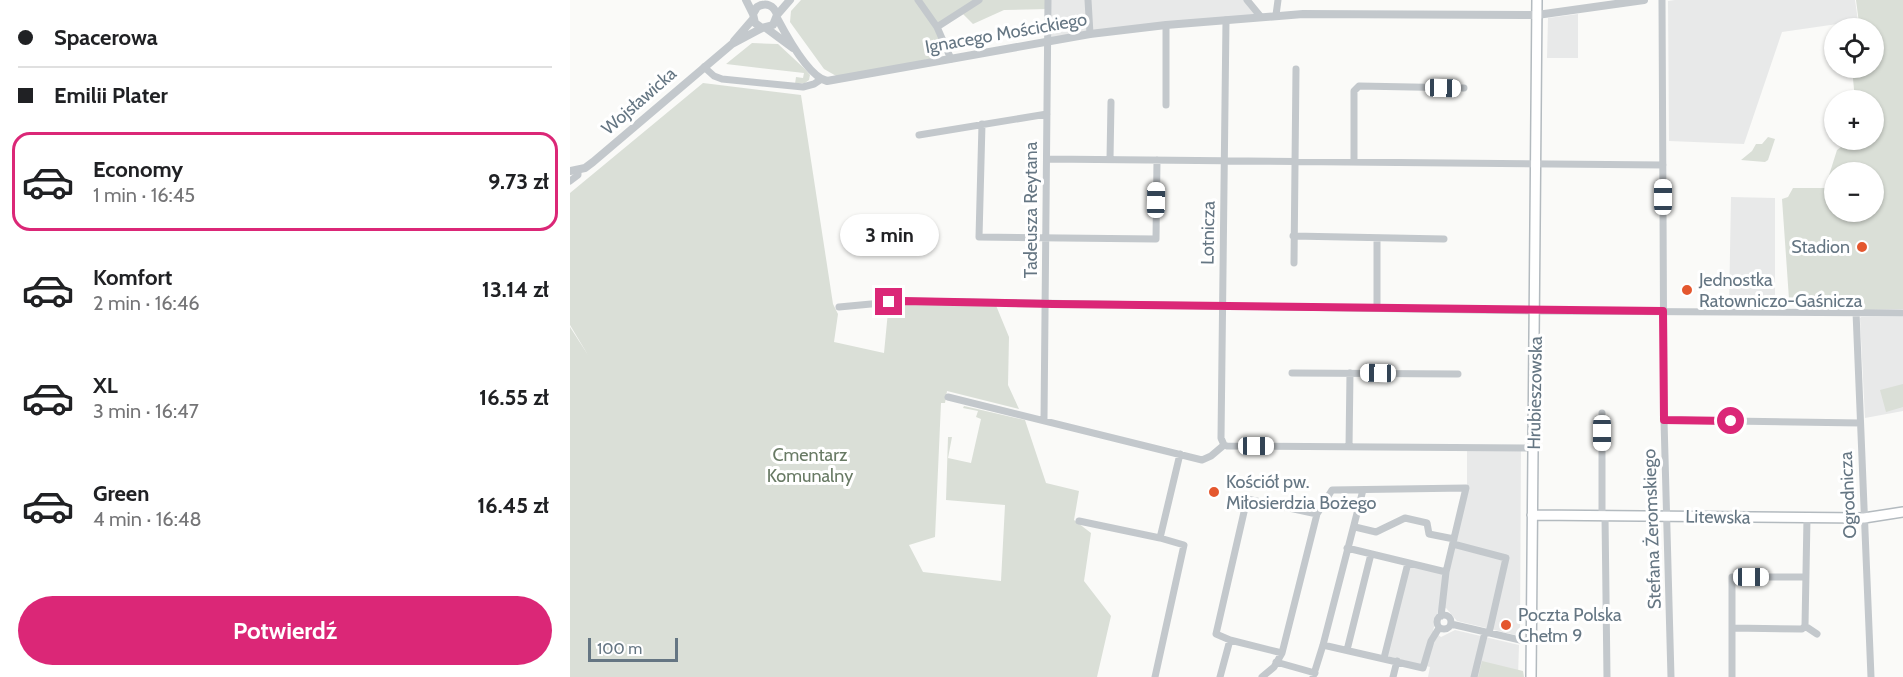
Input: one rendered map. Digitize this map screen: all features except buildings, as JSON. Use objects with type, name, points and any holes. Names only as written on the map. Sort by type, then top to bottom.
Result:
[{"type":"main road","name":"Hrubieszowska","points":[[1531,677],[1537,0]]},
{"type":"main road","name":"Litewska","points":[[1532,514],[1864,518],[1903,512]]},
{"type":"street","points":[[746,0],[755,23],[795,50]]},
{"type":"street","points":[[764,28],[773,25],[790,0]]},
{"type":"street","points":[[918,0],[937,27],[951,59]]},
{"type":"street","points":[[937,27],[979,0]]},
{"type":"street","name":"Tadeusza Reytana","points":[[1044,420],[1048,0]]},
{"type":"street","points":[[1088,0],[1090,34]]},
{"type":"street","points":[[1247,0],[1261,17]]},
{"type":"street","points":[[1276,15],[1278,0]]},
{"type":"street","name":"Ignacego Mościckiego","points":[[704,67],[714,76],[722,79],[800,87],[820,80],[833,81],[1090,34],[1166,25],[1303,14],[1537,15],[1644,0]]},
{"type":"street","name":"Stefana Żeromskiego","points":[[1662,0],[1664,420],[1671,677]]},
{"type":"street","points":[[753,17],[757,7],[767,2],[775,10],[795,50],[820,80]]},
{"type":"street","name":"Wojsławicka","points":[[570,181],[578,175],[574,171],[593,162],[732,44],[753,17]]},
{"type":"street","name":"Lotnicza","points":[[1224,445],[1221,438],[1226,20]]},
{"type":"street","points":[[1166,25],[1166,105]]},
{"type":"street","name":"Wojsławicka","points":[[732,44],[764,28]]},
{"type":"street","points":[[1294,262],[1296,69]]},
{"type":"street","points":[[1354,162],[1354,91],[1359,87],[1464,88]]},
{"type":"street","points":[[1110,159],[1111,102]]},
{"type":"street","points":[[919,135],[1047,114]]},
{"type":"street","points":[[982,124],[979,237],[1156,239],[1157,160]]},
{"type":"street","points":[[1047,159],[1663,165]]},
{"type":"street","points":[[1293,236],[1444,239]]},
{"type":"street","points":[[1377,238],[1377,308]]},
{"type":"street","points":[[839,307],[903,301],[1903,313]]},
{"type":"street","name":"Ogrodnicza","points":[[1856,312],[1872,677]]},
{"type":"street","points":[[1292,373],[1458,374]]},
{"type":"street","points":[[1349,447],[1350,373]]},
{"type":"street","points":[[948,397],[1202,460],[1224,445],[1534,448]]},
{"type":"street","points":[[1602,412],[1607,677]]},
{"type":"street","points":[[1664,420],[1860,423]]},
{"type":"street","points":[[1160,538],[1180,454]]},
{"type":"street","points":[[1262,677],[1282,653],[1317,514],[1332,490],[1466,488],[1446,572],[1441,616],[1437,621],[1439,628],[1431,641],[1423,668],[1323,645]]},
{"type":"street","points":[[1276,662],[1314,675],[1363,490]]},
{"type":"street","points":[[1282,653],[1230,640],[1216,634],[1247,499],[1317,514]]},
{"type":"street","points":[[1354,527],[1376,532],[1405,518],[1427,523],[1429,534],[1506,558],[1474,677]]},
{"type":"street","points":[[1805,626],[1807,518]]},
{"type":"street","points":[[1079,521],[1184,545],[1155,677]]},
{"type":"street","points":[[1347,548],[1446,572]]},
{"type":"street","points":[[1347,650],[1371,554]]},
{"type":"street","points":[[1384,658],[1408,563]]},
{"type":"street","points":[[1732,677],[1732,577],[1805,577]]},
{"type":"street","points":[[1441,616],[1448,616],[1451,624]]},
{"type":"street","points":[[1451,624],[1533,643]]},
{"type":"street","points":[[1439,628],[1446,630],[1451,624]]},
{"type":"street","points":[[1732,628],[1802,629],[1805,626]]},
{"type":"street","points":[[1805,626],[1817,634]]},
{"type":"street","points":[[1220,677],[1230,640]]},
{"type":"street","points":[[1393,677],[1397,661]]},
{"type":"shaded area","points":[[1049,0],[1247,0],[1261,17],[1049,41]]},
{"type":"shaded area","points":[[1855,0],[1858,18],[1824,18],[1824,26],[1782,32],[1744,144],[1669,141],[1668,1]]},
{"type":"shaded area","points":[[1578,14],[1578,58],[1547,58],[1548,18]]},
{"type":"shaded area","points":[[1731,197],[1775,198],[1775,309],[1729,308]]},
{"type":"shaded area","points":[[1861,317],[1903,317],[1903,411],[1865,418]]},
{"type":"shaded area","points":[[1467,451],[1521,451],[1520,636],[1457,621],[1446,608],[1438,611],[1433,631],[1441,637],[1455,630],[1519,645],[1518,677],[1428,677],[1430,667],[1387,656],[1410,564],[1446,573],[1467,494]]},
{"type":"green space","points":[[801,0],[1048,0],[1048,9],[1004,10],[973,24],[961,12],[937,27],[943,53],[940,57],[838,77],[824,69],[790,22],[791,11]]},
{"type":"green space","points":[[1856,0],[1903,0],[1903,309],[1855,310],[1789,299],[1782,199],[1788,197],[1793,188],[1824,188],[1824,222],[1884,222],[1884,162],[1833,162],[1837,150],[1884,150],[1884,90],[1854,90],[1853,78],[1884,78],[1884,18],[1858,18]]},
{"type":"green space","points":[[752,43],[778,44],[806,70],[810,75],[809,80],[795,84],[796,77],[803,78],[804,73],[726,64]]},
{"type":"green space","name":"Cmentarz Komunalny","points":[[703,83],[801,95],[833,304],[838,314],[834,342],[884,353],[889,301],[995,303],[1009,337],[1008,385],[1019,409],[947,391],[945,403],[941,403],[935,537],[909,545],[923,572],[1001,581],[1005,505],[946,500],[948,437],[952,437],[948,458],[971,463],[981,419],[976,417],[978,411],[963,408],[964,406],[1025,420],[1046,483],[1079,491],[1074,520],[1091,533],[1084,581],[1111,616],[1097,677],[570,677],[570,327],[588,355],[570,325],[570,193]]},
{"type":"green space","points":[[1768,137],[1775,139],[1768,160],[1765,162],[1741,160],[1752,151],[1756,144],[1762,144]]},
{"type":"green space","points":[[1903,384],[1903,407],[1886,412],[1880,390]]},
{"type":"green space","points":[[1482,661],[1523,671],[1524,677],[1478,677]]},
{"type":"place","name":"Stadion","points":[[1862,247]]},
{"type":"place","name":"Jednostka Ratowniczo-Gaśnicza","points":[[1687,290]]},
{"type":"place","name":"Kościół pw. Miłosierdzia Bożego","points":[[1214,492]]},
{"type":"place","name":"Poczta Polska Chełm 9","points":[[1506,625]]},
{"type":"route","points":[[889,302],[1663,311],[1664,420],[1731,421]]}]
